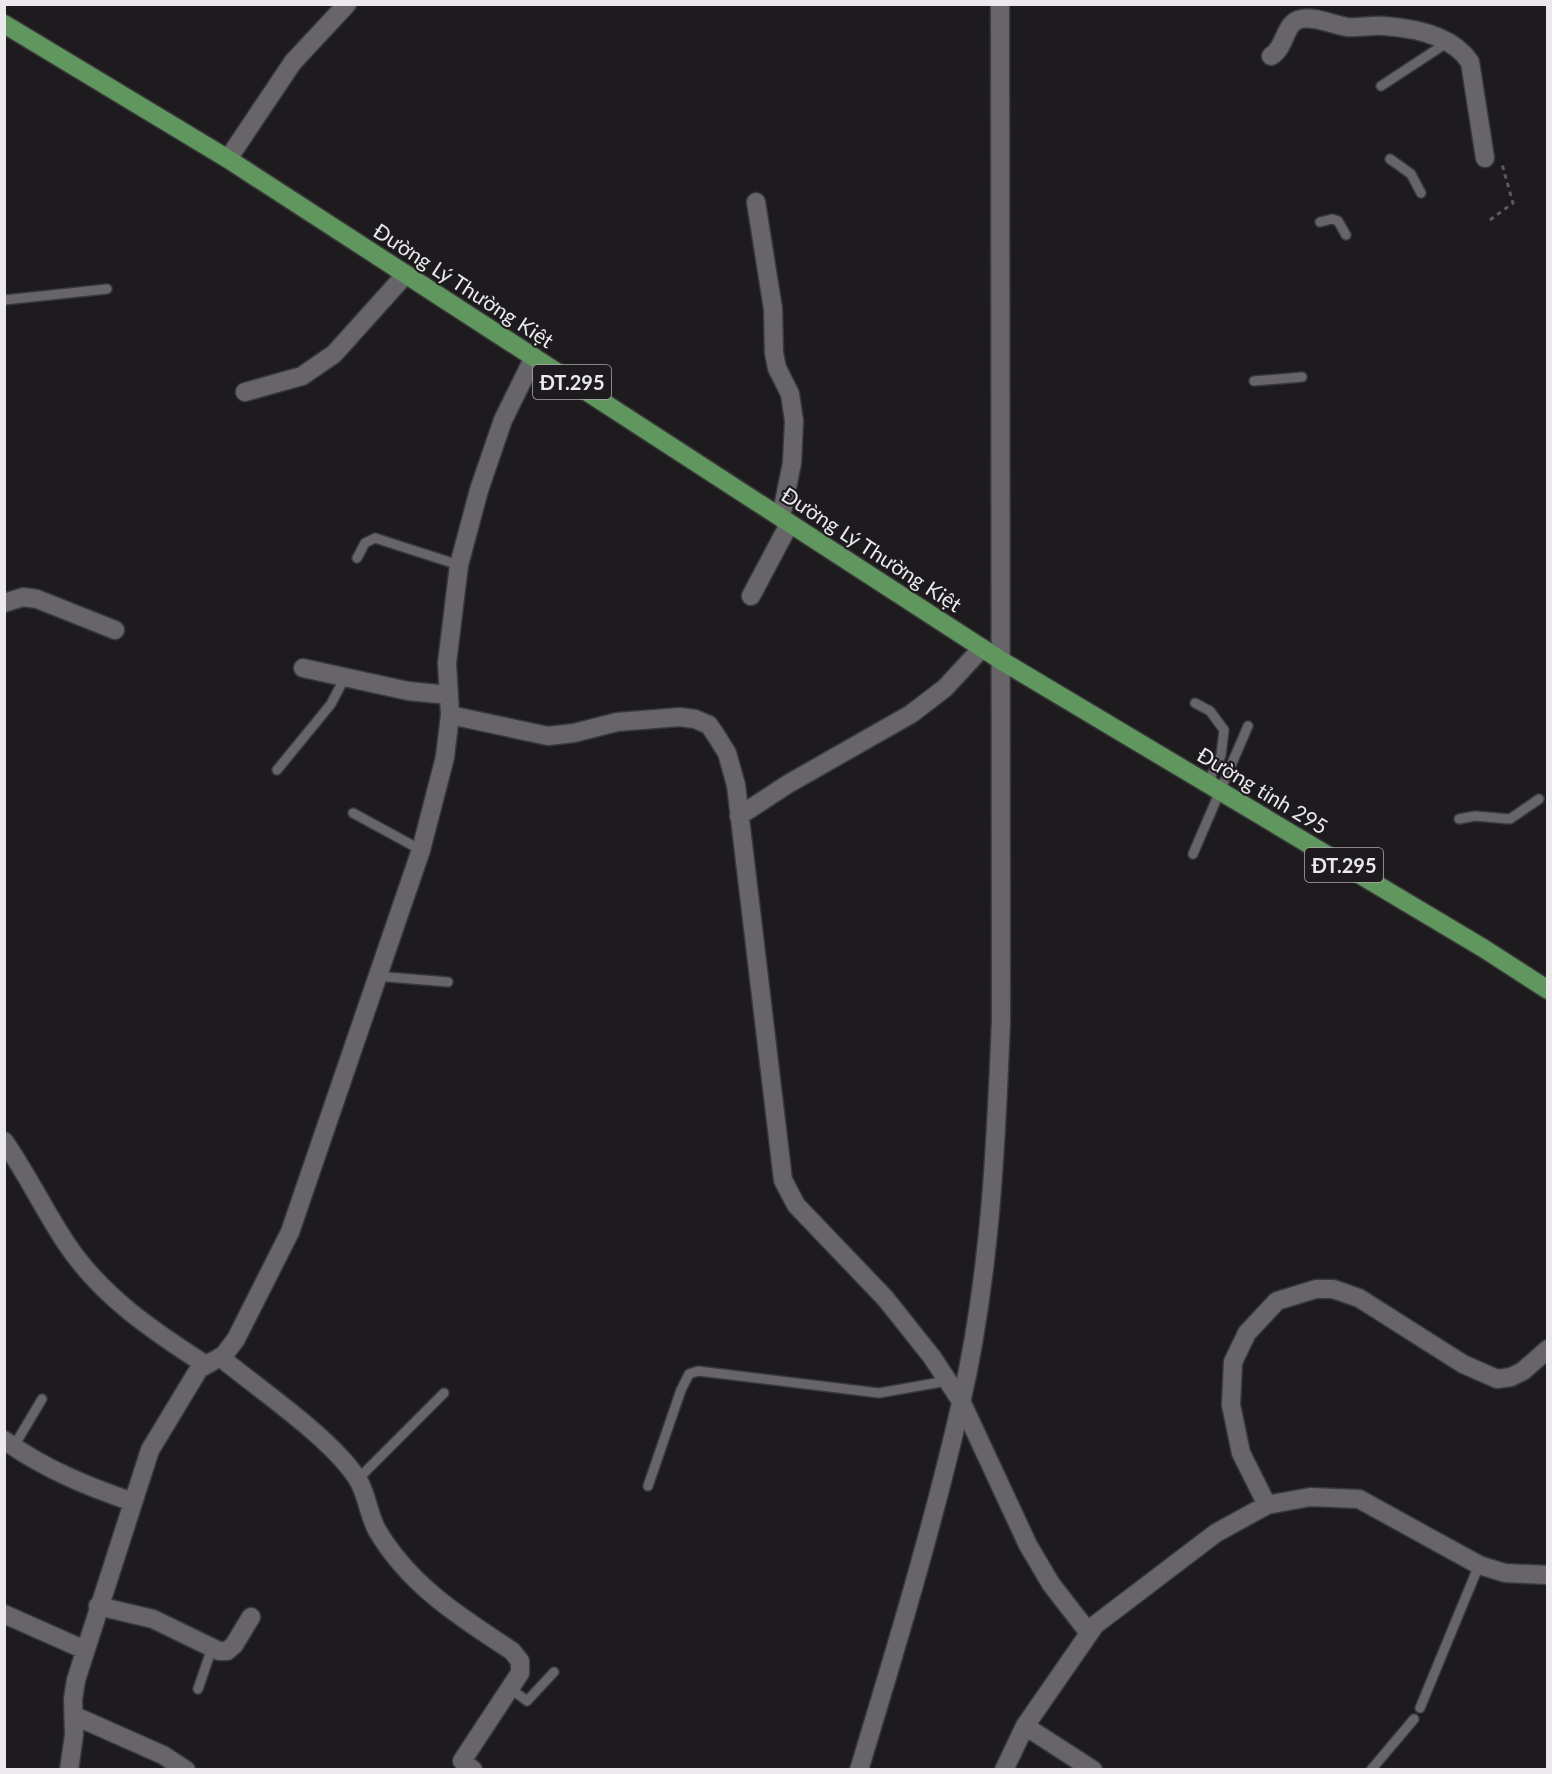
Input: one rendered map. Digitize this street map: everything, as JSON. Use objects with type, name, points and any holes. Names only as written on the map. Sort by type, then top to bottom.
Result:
[{"type":"main road","name":"Đường Lý Thường Kiệt","points":[[4,24],[228,159],[1002,661],[1138,743]]},
{"type":"main road","name":"Đường tỉnh 295","points":[[1138,743],[1548,990]]},
{"type":"street","points":[[228,159],[293,62],[347,4]]},
{"type":"street","points":[[859,1770],[902,1629],[962,1401],[986,1254],[994,1155],[1001,1020],[1000,4]]},
{"type":"street","points":[[1271,56],[1282,48],[1294,22],[1301,19],[1348,27],[1383,26],[1420,31],[1449,42],[1465,54],[1470,62],[1492,158]]},
{"type":"street","points":[[751,596],[786,530],[783,519],[792,463],[794,421],[790,394],[777,368],[774,353],[773,309],[756,202]]},
{"type":"street","points":[[245,392],[302,376],[334,354],[406,274]]},
{"type":"street","points":[[69,1770],[75,1716],[73,1699],[85,1650],[150,1450],[199,1369],[213,1361],[236,1340],[290,1232],[421,850],[445,757],[450,715],[447,663],[459,565],[479,490],[503,420],[534,357]]},
{"type":"street","points":[[4,603],[23,597],[38,599],[115,630]]},
{"type":"street","points":[[739,816],[788,784],[911,714],[945,688],[982,648]]},
{"type":"street","points":[[303,668],[408,691],[449,695]]},
{"type":"street","points":[[450,715],[548,736],[574,734],[617,722],[680,717],[710,726],[727,753],[736,785],[783,1180],[796,1205],[885,1298],[932,1357],[946,1381],[962,1401],[1029,1545],[1052,1584],[1089,1633]]},
{"type":"street","points":[[4,1141],[66,1244],[93,1277],[150,1329],[213,1361],[326,1444],[358,1479],[376,1527],[396,1559],[432,1597],[512,1651],[520,1661],[520,1673],[463,1767]]},
{"type":"street","points":[[1267,1505],[1241,1453],[1231,1405],[1233,1362],[1247,1333],[1277,1301],[1316,1289],[1333,1289],[1359,1298],[1463,1364],[1497,1378],[1511,1377],[1523,1371],[1548,1349]]},
{"type":"street","points":[[9,1443],[61,1475],[133,1502]]},
{"type":"street","points":[[1004,1770],[1024,1726],[1095,1624],[1216,1533],[1267,1505],[1310,1497],[1359,1499],[1479,1565],[1505,1573],[1548,1575]]},
{"type":"street","points":[[98,1606],[153,1619],[213,1648],[227,1651],[234,1645],[251,1617]]},
{"type":"street","points":[[4,1614],[85,1650]]},
{"type":"street","points":[[75,1716],[163,1755],[186,1770]]},
{"type":"street","points":[[1024,1726],[1093,1770]]},
{"type":"lane","points":[[1381,86],[1449,42]]},
{"type":"lane","points":[[1390,159],[1411,174],[1421,193]]},
{"type":"lane","points":[[1320,222],[1332,219],[1338,221],[1346,235]]},
{"type":"lane","points":[[4,300],[107,289]]},
{"type":"lane","points":[[1254,381],[1302,377]]},
{"type":"lane","points":[[357,558],[365,543],[375,537],[459,565]]},
{"type":"lane","points":[[277,770],[331,704],[345,677]]},
{"type":"lane","points":[[1193,854],[1214,787],[1224,730],[1210,711],[1195,703]]},
{"type":"lane","points":[[1214,787],[1248,726]]},
{"type":"lane","points":[[1459,819],[1475,816],[1510,819],[1539,799]]},
{"type":"lane","points":[[353,813],[421,850]]},
{"type":"lane","points":[[376,976],[448,982]]},
{"type":"lane","points":[[648,1486],[681,1390],[689,1374],[698,1371],[879,1393],[946,1381]]},
{"type":"lane","points":[[358,1479],[444,1393]]},
{"type":"lane","points":[[9,1443],[42,1399]]},
{"type":"lane","points":[[1420,1708],[1479,1565]]},
{"type":"lane","points":[[198,1689],[213,1648]]},
{"type":"lane","points":[[510,1688],[528,1701],[554,1672]]},
{"type":"lane","points":[[1371,1770],[1414,1719]]},
{"type":"path","points":[[1490,219],[1513,203],[1492,158]]}]
